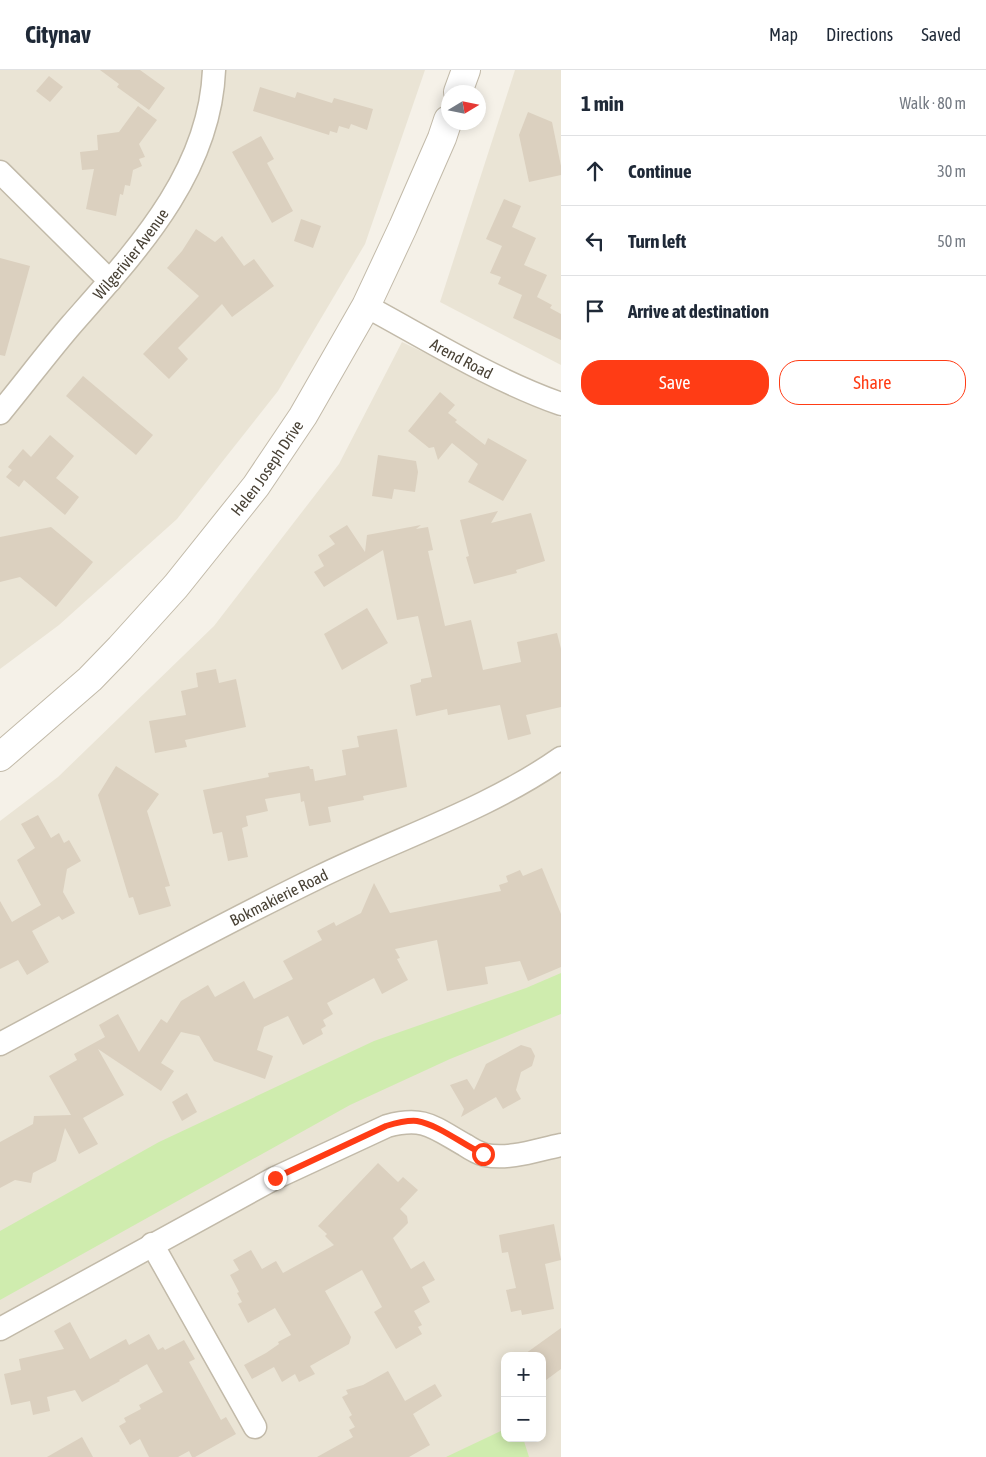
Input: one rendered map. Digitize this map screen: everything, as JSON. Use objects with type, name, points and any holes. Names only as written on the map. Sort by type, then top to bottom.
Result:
[{"type":"street","name":"Wilgerivier Avenue","points":[[0,413],[70,326],[131,256],[164,211],[196,151],[208,117],[214,70]]},
{"type":"street","points":[[461,85],[466,70]]},
{"type":"street","name":"Helen Joseph Drive","points":[[0,757],[90,679],[176,586],[256,486],[303,416],[366,306],[403,227],[445,130]]},
{"type":"street","points":[[0,172],[110,281]]},
{"type":"street","name":"Arend Road","points":[[366,306],[480,368],[534,395],[561,404]]},
{"type":"street","name":"Bokmakierie Road","points":[[0,1044],[318,877],[496,797],[548,768],[561,758]]},
{"type":"street","points":[[0,1328],[275,1178],[386,1126],[415,1121],[426,1124],[470,1148],[483,1154],[494,1156],[517,1155],[561,1145]]},
{"type":"street","points":[[152,1244],[255,1427]]},
{"type":"shaded area","points":[[0,70],[425,70],[365,244],[278,391],[177,519],[59,625],[0,669]]},
{"type":"shaded area","points":[[515,70],[561,70],[561,365],[440,302]]},
{"type":"shaded area","points":[[402,342],[561,418],[561,1457],[0,1457],[0,821],[58,777],[214,626],[339,464]]},
{"type":"green space","points":[[561,973],[561,1014],[450,1059],[350,1105],[0,1300],[0,1231],[159,1142],[374,1041],[526,988]]},
{"type":"green space","points":[[501,1431],[501,1442],[524,1442],[529,1457],[446,1457]]},
{"type":"building","points":[[100,70],[140,70],[165,88],[149,110],[117,87],[119,84]]},
{"type":"building","points":[[49,76],[63,87],[50,102],[36,91]]},
{"type":"building","points":[[260,87],[295,98],[297,92],[332,103],[334,98],[373,109],[367,130],[351,124],[349,129],[339,126],[337,133],[330,131],[329,135],[253,111]]},
{"type":"building","points":[[138,106],[157,120],[139,144],[145,157],[139,159],[142,166],[133,170],[130,186],[125,185],[123,195],[120,194],[116,216],[86,209],[94,169],[82,170],[80,152],[98,150],[97,135],[119,132]]},
{"type":"building","points":[[528,112],[552,122],[561,166],[561,175],[529,182],[519,135]]},
{"type":"building","points":[[261,136],[274,159],[267,163],[293,211],[272,223],[232,152]]},
{"type":"building","points":[[504,199],[521,206],[512,227],[536,238],[524,265],[547,275],[537,297],[552,305],[550,308],[561,314],[561,340],[513,318],[522,295],[498,284],[501,277],[490,273],[502,246],[486,239]]},
{"type":"building","points":[[301,219],[321,226],[313,248],[294,241]]},
{"type":"building","points":[[196,229],[215,242],[222,236],[244,266],[254,259],[274,286],[232,317],[222,304],[178,348],[188,359],[169,379],[143,354],[199,296],[167,268],[182,251]]},
{"type":"building","points":[[0,258],[30,266],[5,356],[0,355]]},
{"type":"building","points":[[83,376],[153,435],[136,455],[66,396]]},
{"type":"building","points":[[440,392],[455,405],[448,413],[457,420],[455,422],[485,445],[488,438],[527,460],[503,501],[468,482],[478,464],[452,443],[438,460],[434,447],[429,448],[408,431]]},
{"type":"building","points":[[50,435],[74,456],[56,478],[79,497],[65,515],[24,480],[19,487],[6,477],[12,470],[8,467],[23,449],[31,457]]},
{"type":"building","points":[[378,455],[416,461],[418,472],[415,492],[394,489],[392,499],[372,496]]},
{"type":"building","points":[[498,511],[491,523],[531,513],[545,561],[516,570],[517,573],[474,584],[466,557],[469,556],[460,520]]},
{"type":"building","points":[[347,525],[365,552],[367,535],[421,525],[416,529],[428,527],[433,550],[428,551],[445,626],[471,620],[483,670],[521,662],[517,642],[557,633],[561,649],[561,707],[526,715],[531,734],[508,740],[500,705],[448,715],[447,709],[416,716],[410,685],[421,682],[421,679],[432,677],[418,616],[397,620],[383,550],[324,587],[314,572],[324,566],[318,555],[335,544],[329,536]]},
{"type":"building","points":[[51,527],[93,562],[56,607],[20,577],[0,582],[0,537]]},
{"type":"building","points":[[367,608],[388,643],[342,670],[324,634]]},
{"type":"building","points":[[216,669],[219,683],[236,679],[246,727],[185,740],[187,747],[155,753],[149,721],[186,715],[181,691],[198,687],[196,673]]},
{"type":"building","points":[[397,729],[407,787],[363,796],[364,800],[328,807],[331,822],[309,826],[304,801],[301,802],[300,793],[265,799],[268,811],[246,816],[248,826],[242,828],[248,857],[228,861],[222,832],[213,834],[203,790],[269,777],[268,773],[309,766],[310,769],[313,769],[315,781],[346,775],[342,750],[359,747],[357,736]]},
{"type":"building","points":[[116,766],[159,794],[147,811],[170,886],[165,887],[171,906],[139,915],[133,897],[129,898],[98,795]]},
{"type":"building","points":[[38,815],[51,838],[59,833],[64,843],[69,840],[81,861],[67,869],[63,892],[75,913],[62,920],[59,916],[32,931],[49,962],[27,975],[18,960],[0,969],[0,901],[12,922],[41,905],[17,860],[35,848],[21,824]]},
{"type":"building","points":[[542,868],[561,914],[561,967],[528,981],[520,961],[485,967],[488,984],[447,991],[437,940],[395,949],[400,958],[397,959],[408,980],[382,994],[374,978],[327,1003],[333,1014],[323,1020],[326,1026],[321,1029],[323,1034],[303,1045],[288,1016],[264,1027],[257,1050],[273,1056],[265,1079],[214,1061],[199,1036],[181,1032],[161,1063],[174,1071],[161,1091],[98,1049],[124,1095],[83,1118],[98,1144],[79,1154],[65,1128],[56,1161],[33,1173],[31,1183],[15,1180],[0,1188],[0,1142],[33,1124],[34,1116],[71,1115],[49,1076],[77,1060],[74,1054],[105,1037],[99,1025],[118,1014],[139,1052],[161,1019],[167,1023],[181,1001],[208,985],[215,997],[244,981],[254,999],[293,979],[283,961],[322,940],[317,931],[334,922],[336,926],[361,913],[374,883],[390,913],[501,891],[499,885],[508,882],[506,876],[520,870],[523,876]]},
{"type":"building","points":[[521,1045],[531,1048],[535,1056],[532,1066],[521,1072],[516,1090],[521,1099],[503,1109],[496,1097],[461,1117],[464,1109],[450,1085],[467,1079],[474,1090],[486,1064]]},
{"type":"building","points":[[187,1093],[197,1112],[182,1121],[172,1102]]},
{"type":"building","points":[[378,1163],[398,1182],[403,1177],[418,1190],[400,1209],[407,1216],[408,1223],[393,1238],[411,1269],[424,1261],[435,1280],[422,1287],[430,1302],[414,1311],[422,1325],[418,1327],[422,1334],[396,1349],[374,1312],[382,1307],[362,1270],[325,1291],[351,1337],[349,1344],[310,1366],[315,1374],[299,1382],[295,1374],[282,1382],[274,1367],[252,1379],[244,1365],[266,1353],[279,1344],[278,1342],[291,1335],[275,1308],[248,1323],[238,1304],[242,1302],[230,1275],[239,1270],[233,1260],[251,1250],[262,1269],[276,1261],[283,1273],[334,1245],[325,1236],[327,1234],[318,1226]]},
{"type":"building","points":[[554,1224],[561,1260],[545,1264],[554,1309],[522,1315],[521,1310],[511,1312],[506,1290],[516,1288],[508,1252],[502,1253],[499,1235]]},
{"type":"building","points":[[70,1322],[90,1359],[126,1339],[129,1345],[149,1334],[158,1350],[163,1347],[165,1350],[184,1340],[195,1359],[189,1362],[221,1420],[226,1417],[236,1434],[195,1457],[192,1457],[189,1451],[178,1457],[149,1457],[140,1439],[130,1445],[119,1426],[126,1422],[124,1418],[141,1409],[139,1405],[163,1392],[147,1364],[82,1402],[75,1390],[47,1397],[50,1411],[33,1415],[30,1401],[11,1405],[4,1374],[21,1370],[19,1359],[64,1349],[54,1331]]},
{"type":"building","points":[[561,1328],[561,1369],[546,1380],[546,1352],[528,1352]]},
{"type":"building","points":[[388,1371],[405,1401],[435,1384],[442,1396],[413,1414],[430,1445],[409,1457],[317,1457],[353,1437],[349,1430],[355,1427],[349,1417],[352,1415],[342,1397],[348,1394],[346,1390],[363,1385]]},
{"type":"building","points":[[82,1437],[93,1457],[47,1457]]},
{"type":"route","points":[[275,1178],[386,1126],[401,1122],[415,1121],[439,1129],[483,1154]]}]
